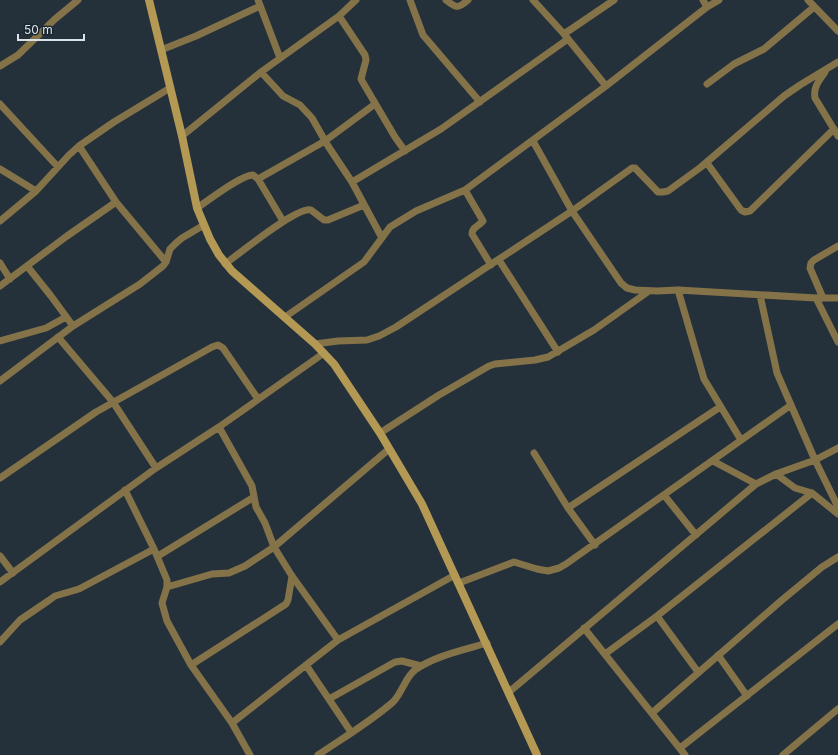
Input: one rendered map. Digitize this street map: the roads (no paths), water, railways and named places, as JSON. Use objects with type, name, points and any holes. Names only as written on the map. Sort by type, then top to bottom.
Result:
[{"type":"street","points":[[0,66],[18,55],[55,19],[78,0]]},
{"type":"street","points":[[150,0],[160,50],[182,136],[197,208],[214,248],[241,280],[315,344],[334,364],[380,433],[422,504],[537,755]]},
{"type":"street","points":[[182,136],[261,72],[339,16],[356,0]]},
{"type":"street","points":[[410,0],[423,35],[480,102]]},
{"type":"street","points":[[446,0],[455,6],[460,6],[468,0]]},
{"type":"street","points":[[533,0],[566,37],[606,86]]},
{"type":"street","points":[[352,182],[441,129],[480,102],[614,0]]},
{"type":"street","points":[[703,0],[707,7]]},
{"type":"street","points":[[285,317],[364,262],[390,227],[416,211],[464,190],[533,141],[707,7],[719,0]]},
{"type":"street","points":[[808,0],[838,31]]},
{"type":"street","points":[[160,50],[196,36],[259,3],[280,58]]},
{"type":"street","points":[[707,84],[734,64],[764,49],[814,7]]},
{"type":"street","points":[[339,16],[365,55],[366,60],[362,80],[404,151]]},
{"type":"street","points":[[315,344],[338,341],[367,340],[379,336],[396,327],[572,211],[632,168],[638,170],[658,192],[668,191],[707,163],[784,96],[838,62]]},
{"type":"street","points":[[826,69],[816,86],[814,92],[815,98],[838,136]]},
{"type":"street","points":[[261,72],[283,96],[300,105],[312,118],[352,182],[382,238]]},
{"type":"street","points":[[0,222],[36,192],[58,166],[79,146],[107,126],[170,88]]},
{"type":"street","points":[[0,104],[58,166]]},
{"type":"street","points":[[258,179],[325,141],[375,104]]},
{"type":"street","points":[[707,163],[741,210],[745,212],[750,211],[834,129]]},
{"type":"street","points":[[533,141],[572,211],[621,283],[627,288],[649,291],[678,290],[838,298]]},
{"type":"street","points":[[79,146],[116,202],[166,262]]},
{"type":"street","points":[[0,169],[36,192]]},
{"type":"street","points":[[197,208],[234,183],[246,177],[253,176],[258,179],[283,221]]},
{"type":"street","points":[[464,190],[483,221],[472,230],[472,234],[491,265]]},
{"type":"street","points":[[0,286],[67,236],[116,202]]},
{"type":"street","points":[[226,264],[283,221],[304,210],[309,209],[324,220],[328,220],[364,205]]},
{"type":"street","points":[[0,381],[73,326],[140,284],[159,270],[166,262],[170,249],[176,243],[204,226]]},
{"type":"street","points":[[838,246],[814,260],[811,263],[810,268],[819,298],[838,342]]},
{"type":"street","points":[[499,260],[558,352]]},
{"type":"street","points":[[0,263],[10,279]]},
{"type":"street","points":[[27,266],[73,326]]},
{"type":"street","points":[[678,290],[704,379],[741,440]]},
{"type":"street","points":[[380,433],[439,395],[489,366],[494,364],[535,360],[548,357],[558,352],[594,330],[649,291]]},
{"type":"street","points":[[760,295],[775,365],[815,460],[838,507]]},
{"type":"street","points":[[0,341],[46,328],[66,317]]},
{"type":"street","points":[[58,337],[113,402],[156,468]]},
{"type":"street","points":[[0,478],[75,426],[113,402],[218,345],[223,348],[258,399]]},
{"type":"street","points":[[0,582],[156,468],[324,353]]},
{"type":"street","points":[[459,583],[514,562],[548,571],[559,568],[595,545],[791,405]]},
{"type":"street","points":[[568,508],[720,407]]},
{"type":"street","points":[[218,427],[250,482],[256,507],[274,547],[292,576],[338,640]]},
{"type":"street","points":[[509,692],[756,484],[776,474],[815,460],[838,448]]},
{"type":"street","points":[[167,587],[212,574],[236,571],[274,547],[389,449]]},
{"type":"street","points":[[534,453],[568,508],[595,545]]},
{"type":"street","points":[[713,461],[742,478],[756,484]]},
{"type":"street","points":[[776,474],[795,488],[812,493],[838,514]]},
{"type":"street","points":[[125,490],[158,556],[167,580],[167,587],[163,600],[163,607],[167,621],[190,666],[232,723],[250,755]]},
{"type":"street","points":[[605,654],[657,616],[812,493]]},
{"type":"street","points":[[664,495],[696,535]]},
{"type":"street","points":[[158,556],[254,497]]},
{"type":"street","points":[[0,642],[20,620],[48,600],[55,596],[79,589],[154,549]]},
{"type":"street","points":[[0,556],[13,573]]},
{"type":"street","points":[[652,713],[822,567],[838,557]]},
{"type":"street","points":[[232,723],[338,640],[455,575]]},
{"type":"street","points":[[190,666],[286,604],[292,576]]},
{"type":"street","points":[[657,616],[698,672]]},
{"type":"street","points":[[680,748],[838,624]]},
{"type":"street","points":[[584,628],[686,755]]},
{"type":"street","points":[[318,755],[394,701],[404,687],[411,672],[421,666],[487,643]]},
{"type":"street","points":[[718,656],[747,696]]},
{"type":"street","points":[[329,699],[395,662],[402,661],[421,666]]},
{"type":"street","points":[[306,665],[351,732]]},
{"type":"street","points":[[783,755],[838,709]]}]
